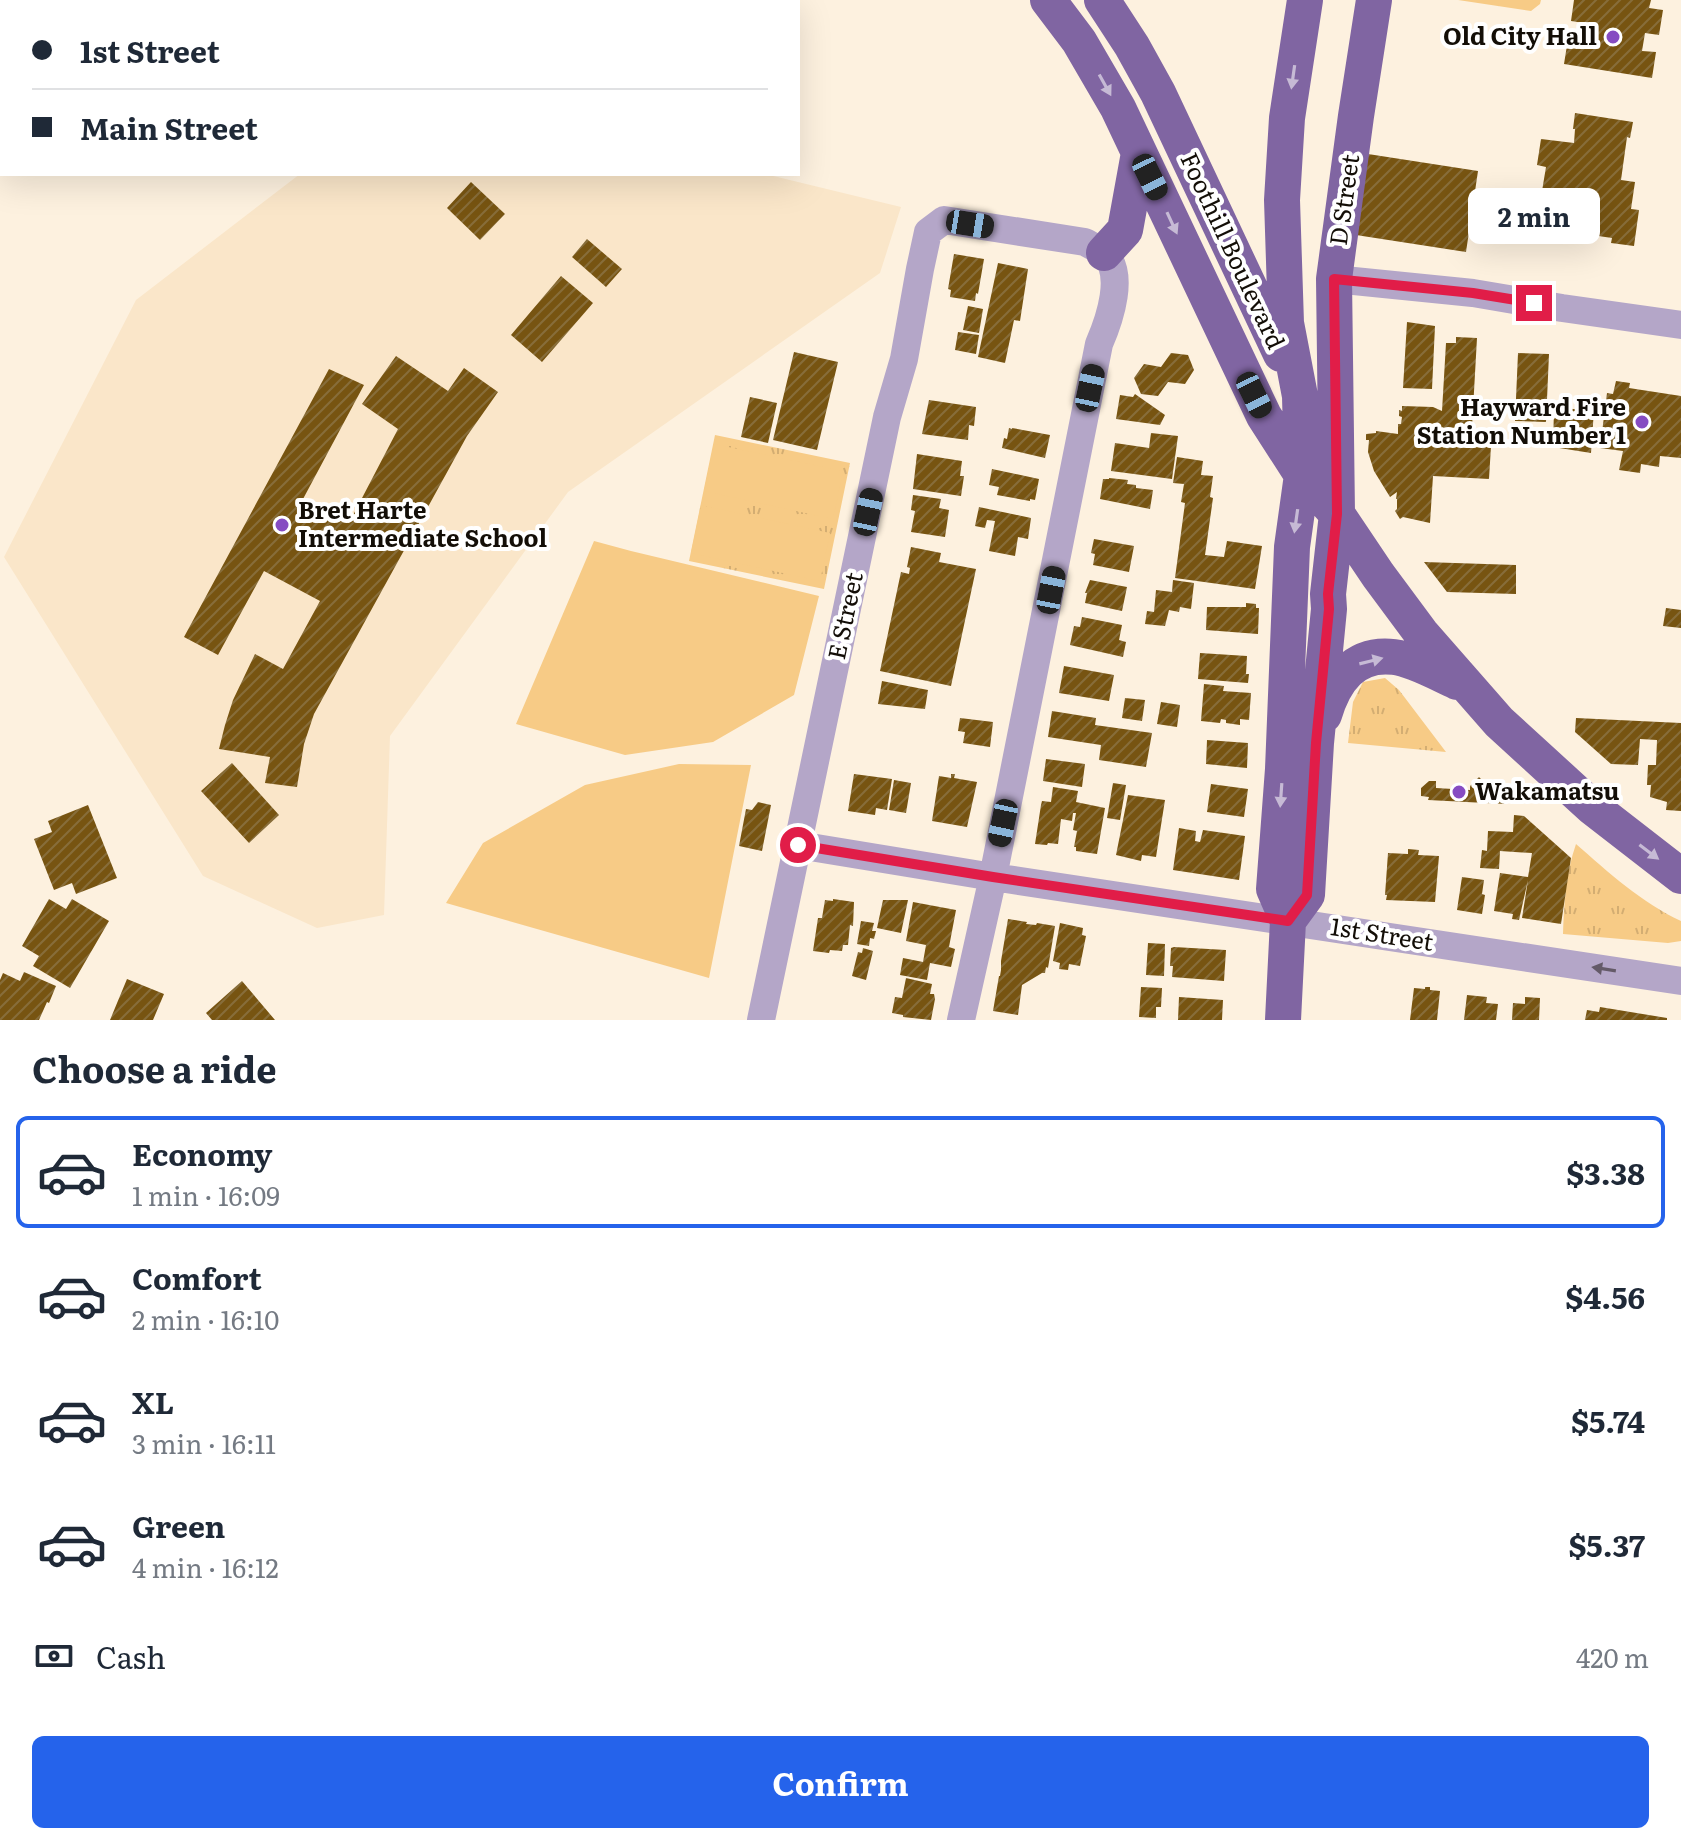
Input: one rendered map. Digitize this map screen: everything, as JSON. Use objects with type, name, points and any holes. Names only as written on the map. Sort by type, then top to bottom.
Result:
[{"type":"main road","name":"Foothill Boulevard","points":[[1048,0],[1092,62],[1118,108],[1264,416],[1302,475],[1337,514],[1406,614],[1466,686],[1570,789],[1681,876]]},
{"type":"main road","name":"Foothill Boulevard","points":[[1102,0],[1158,93],[1300,396],[1337,514]]},
{"type":"main road","name":"D Street","points":[[1283,1020],[1288,921],[1274,889],[1283,769],[1292,547],[1302,475],[1300,396],[1286,323],[1282,200],[1287,118],[1305,0]]},
{"type":"main road","name":"D Street","points":[[1288,921],[1307,895],[1316,743],[1337,514],[1334,279],[1374,0]]},
{"type":"main road","points":[[1104,253],[1125,230],[1139,153]]},
{"type":"main road","points":[[1316,743],[1330,696],[1350,669],[1362,661],[1392,657],[1405,660],[1466,686]]},
{"type":"street","name":"E Street","points":[[761,1020],[887,417],[906,351],[928,232],[944,220],[1085,242],[1104,253]]},
{"type":"street","points":[[961,1020],[993,877],[1099,344],[1114,299],[1113,266],[1104,253]]},
{"type":"street","points":[[1334,279],[1473,293],[1681,325]]},
{"type":"street","name":"1st Street","points":[[798,845],[1681,981]]},
{"type":"shaded area","name":"Bret Harte Intermediate School","points":[[297,176],[773,176],[901,207],[880,273],[568,492],[390,736],[384,915],[317,928],[203,876],[4,557],[136,300]]},
{"type":"green space","points":[[1458,0],[1541,0],[1531,11]]},
{"type":"green space","points":[[715,435],[850,463],[824,589],[689,561]]},
{"type":"green space","points":[[714,444],[843,471],[833,519],[704,491]]},
{"type":"green space","points":[[701,505],[830,533],[820,581],[691,553]]},
{"type":"green space","points":[[594,541],[819,596],[794,695],[713,742],[625,755],[516,724]]},
{"type":"green space","points":[[1385,678],[1399,690],[1446,752],[1348,743],[1353,702],[1363,682]]},
{"type":"green space","points":[[679,764],[751,765],[709,978],[446,903],[483,843],[585,785]]},
{"type":"green space","points":[[1576,844],[1639,896],[1681,921],[1681,941],[1668,943],[1563,934],[1568,877]]},
{"type":"building","name":"Old City Hall","points":[[1574,0],[1651,0],[1649,8],[1663,10],[1659,35],[1645,33],[1642,51],[1656,52],[1652,78],[1564,64],[1568,39],[1581,41],[1584,23],[1571,21]]},
{"type":"building","points":[[1575,113],[1633,122],[1630,138],[1627,137],[1621,180],[1635,182],[1631,209],[1639,210],[1634,246],[1611,243],[1612,238],[1551,229],[1550,234],[1527,230],[1532,195],[1541,197],[1546,167],[1537,165],[1541,139],[1574,143]]},
{"type":"building","points":[[1368,154],[1478,171],[1466,252],[1356,235]]},
{"type":"building","points":[[471,182],[505,214],[480,240],[447,208]]},
{"type":"building","points":[[587,239],[622,269],[606,287],[572,257]]},
{"type":"building","points":[[954,254],[984,259],[975,301],[950,297],[951,290],[948,289]]},
{"type":"building","points":[[998,263],[1028,269],[1020,321],[1014,320],[1005,363],[978,357]]},
{"type":"building","points":[[561,276],[593,303],[542,362],[511,335]]},
{"type":"building","points":[[968,306],[983,309],[979,333],[963,330]]},
{"type":"building","points":[[1407,322],[1435,326],[1432,389],[1403,388]]},
{"type":"building","points":[[958,332],[979,335],[976,354],[955,350]]},
{"type":"building","points":[[1456,337],[1477,338],[1471,445],[1491,446],[1489,479],[1433,476],[1430,523],[1400,519],[1395,511],[1397,492],[1390,497],[1374,471],[1366,434],[1376,431],[1398,434],[1402,417],[1399,410],[1402,411],[1402,406],[1433,407],[1442,411],[1446,343],[1456,343]]},
{"type":"building","points":[[794,352],[838,362],[817,450],[773,440]]},
{"type":"building","points":[[1171,353],[1188,355],[1194,370],[1185,384],[1168,382],[1158,396],[1141,394],[1134,378],[1144,364],[1161,367]]},
{"type":"building","points":[[1518,353],[1549,354],[1546,422],[1515,421]]},
{"type":"building","points":[[396,356],[448,391],[464,368],[498,392],[467,436],[314,714],[304,744],[297,787],[265,783],[270,757],[219,749],[225,725],[255,654],[283,669],[320,601],[264,571],[218,655],[184,637],[329,369],[364,385],[303,499],[349,523],[398,429],[362,404]]},
{"type":"building","name":"Hayward Fire Station Number 1","points":[[1616,381],[1630,383],[1629,388],[1681,396],[1681,458],[1660,456],[1659,467],[1641,464],[1640,473],[1619,470],[1623,451],[1600,448],[1607,393],[1613,394]]},
{"type":"building","points":[[1135,394],[1165,415],[1160,425],[1116,419],[1120,395],[1133,397]]},
{"type":"building","points":[[750,397],[777,403],[768,443],[741,437]]},
{"type":"building","points":[[929,400],[976,407],[974,426],[969,425],[968,440],[922,434]]},
{"type":"building","points":[[1554,408],[1594,410],[1591,453],[1553,447]]},
{"type":"building","points":[[1009,428],[1050,435],[1045,458],[1002,448]]},
{"type":"building","points":[[1151,433],[1178,436],[1172,479],[1111,471],[1115,443],[1149,448]]},
{"type":"building","points":[[917,454],[962,461],[960,476],[964,476],[961,496],[913,489]]},
{"type":"building","points":[[1177,457],[1203,461],[1201,475],[1213,476],[1205,555],[1224,557],[1227,541],[1262,546],[1255,589],[1175,578],[1185,503],[1181,502],[1184,484],[1173,483]]},
{"type":"building","points":[[992,469],[1039,479],[1035,500],[997,495],[999,487],[989,485]]},
{"type":"building","points":[[1103,479],[1128,480],[1127,484],[1136,485],[1136,488],[1153,490],[1150,509],[1100,499]]},
{"type":"building","points":[[913,495],[941,499],[939,508],[949,510],[945,537],[911,532],[915,511],[911,510]]},
{"type":"building","points":[[979,507],[1031,518],[1028,539],[1018,537],[1015,556],[989,551],[995,521],[987,520],[985,528],[975,526]]},
{"type":"building","points":[[1094,539],[1134,546],[1129,572],[1093,565],[1095,554],[1091,553]]},
{"type":"building","points":[[911,547],[941,553],[939,562],[976,569],[951,686],[880,671],[901,572],[909,574],[910,568],[907,567]]},
{"type":"building","points":[[1424,562],[1516,565],[1516,594],[1447,592]]},
{"type":"building","points":[[1090,580],[1127,587],[1122,611],[1085,603]]},
{"type":"building","points":[[1173,580],[1194,583],[1191,609],[1180,607],[1179,612],[1169,610],[1165,626],[1145,624],[1147,611],[1154,612],[1156,590],[1172,592]]},
{"type":"building","points":[[1246,603],[1256,604],[1259,608],[1258,634],[1206,630],[1207,607],[1246,607]]},
{"type":"building","points":[[1666,608],[1681,610],[1681,628],[1663,626]]},
{"type":"building","points":[[1082,617],[1122,625],[1119,640],[1126,642],[1123,657],[1070,645],[1074,626],[1080,627]]},
{"type":"building","points":[[1200,653],[1247,656],[1248,683],[1198,679]]},
{"type":"building","points":[[1064,666],[1114,675],[1109,701],[1059,693]]},
{"type":"building","points":[[882,681],[928,690],[925,709],[878,704]]},
{"type":"building","points":[[1204,684],[1224,686],[1223,691],[1251,693],[1249,720],[1240,719],[1240,725],[1221,719],[1220,723],[1201,721]]},
{"type":"building","points":[[1125,698],[1145,700],[1142,721],[1122,718]]},
{"type":"building","points":[[1161,702],[1180,705],[1177,727],[1157,724]]},
{"type":"building","points":[[1052,711],[1096,718],[1095,725],[1152,733],[1146,767],[1099,760],[1101,745],[1048,737]]},
{"type":"building","points":[[960,718],[993,722],[990,747],[963,743],[965,732],[958,731]]},
{"type":"building","points":[[1576,718],[1681,723],[1681,811],[1666,810],[1667,802],[1650,797],[1648,765],[1656,765],[1657,740],[1640,739],[1638,765],[1611,764],[1575,732]]},
{"type":"building","points":[[1207,740],[1248,743],[1247,768],[1206,764]]},
{"type":"building","points":[[1046,759],[1085,764],[1082,787],[1043,781]]},
{"type":"building","points":[[232,763],[279,815],[249,843],[201,791]]},
{"type":"building","points":[[854,774],[892,779],[887,810],[876,808],[875,815],[848,811]]},
{"type":"building","points":[[951,774],[955,774],[954,778],[977,782],[967,827],[932,821],[939,776],[951,778]]},
{"type":"building","points":[[1479,777],[1505,804],[1428,800],[1429,797],[1421,796],[1421,788],[1429,781],[1436,781],[1436,788],[1470,790]]},
{"type":"building","points":[[894,780],[911,783],[906,813],[889,810]]},
{"type":"building","points":[[1113,783],[1126,785],[1120,820],[1107,818]]},
{"type":"building","points":[[1211,784],[1248,789],[1244,817],[1207,812]]},
{"type":"building","points":[[1053,787],[1078,791],[1076,802],[1105,808],[1097,854],[1076,851],[1077,831],[1073,830],[1076,813],[1073,813],[1072,821],[1061,819],[1058,844],[1035,844],[1042,801],[1051,802]]},
{"type":"building","points":[[1128,795],[1165,800],[1156,857],[1142,855],[1141,861],[1116,855]]},
{"type":"building","points":[[758,802],[771,805],[762,851],[739,846],[746,809],[752,810]]},
{"type":"building","points":[[88,805],[117,878],[76,894],[72,883],[54,890],[34,839],[52,832],[48,821]]},
{"type":"building","points":[[1514,815],[1524,816],[1571,858],[1561,924],[1522,918],[1528,880],[1519,920],[1512,919],[1513,914],[1494,911],[1500,873],[1528,877],[1532,853],[1500,851],[1499,869],[1480,868],[1482,850],[1487,851],[1488,831],[1513,832]]},
{"type":"building","points":[[1179,828],[1196,831],[1195,841],[1200,842],[1203,830],[1245,836],[1239,880],[1173,870]]},
{"type":"building","points":[[1408,849],[1419,850],[1418,855],[1439,856],[1435,902],[1386,900],[1388,853],[1408,854]]},
{"type":"building","points":[[1462,877],[1484,880],[1482,914],[1457,910]]},
{"type":"building","points":[[49,899],[66,909],[72,899],[109,921],[70,988],[33,966],[39,956],[22,946]]},
{"type":"building","points":[[825,900],[854,902],[848,945],[843,945],[842,951],[813,951],[818,918],[822,918]]},
{"type":"building","points":[[883,900],[908,900],[901,933],[877,928]]},
{"type":"building","points":[[913,902],[956,910],[949,947],[955,949],[951,967],[930,963],[927,980],[900,975],[903,958],[923,962],[926,945],[906,941]]},
{"type":"building","points":[[1008,919],[1055,926],[1048,968],[1045,973],[1022,985],[1018,1015],[993,1011]]},
{"type":"building","points":[[861,921],[874,923],[872,931],[876,931],[874,939],[870,938],[869,946],[857,944]]},
{"type":"building","points":[[1060,923],[1083,928],[1082,935],[1086,936],[1080,966],[1069,964],[1068,970],[1059,969],[1060,963],[1053,961]]},
{"type":"building","points":[[1148,943],[1165,944],[1164,976],[1146,975]]},
{"type":"building","points":[[863,948],[873,951],[866,980],[852,976],[858,952],[862,953]]},
{"type":"building","points":[[1171,948],[1226,950],[1224,981],[1172,977]]},
{"type":"building","points":[[24,972],[56,986],[49,1003],[39,1020],[0,1020],[0,980],[3,973],[20,981]]},
{"type":"building","points":[[906,978],[932,984],[930,994],[934,994],[935,999],[931,1020],[892,1013],[895,997],[902,998]]},
{"type":"building","points":[[127,979],[164,994],[153,1020],[110,1020]]},
{"type":"building","points":[[242,981],[275,1020],[212,1020],[206,1013]]},
{"type":"building","points":[[1141,987],[1162,988],[1161,1007],[1156,1007],[1156,1018],[1139,1017]]},
{"type":"building","points":[[1414,988],[1440,991],[1437,1020],[1410,1020]]},
{"type":"building","points":[[1467,995],[1487,997],[1486,1003],[1498,1004],[1496,1020],[1464,1020]]},
{"type":"building","points":[[1179,997],[1223,1000],[1222,1020],[1178,1020]]},
{"type":"building","points":[[1525,997],[1540,998],[1539,1020],[1512,1020],[1513,1003],[1525,1004]]},
{"type":"building","points":[[1600,1007],[1667,1020],[1585,1020],[1587,1010],[1599,1012]]},
{"type":"place","name":"Old City Hall","points":[[1613,37]]},
{"type":"place","name":"Hayward Fire Station Number 1","points":[[1642,422]]},
{"type":"place","name":"Bret Harte Intermediate School","points":[[282,525]]},
{"type":"place","name":"Wakamatsu","points":[[1459,792]]},
{"type":"route","points":[[798,845],[1288,921],[1307,895],[1316,743],[1337,514],[1334,279],[1473,293],[1534,303]]}]
